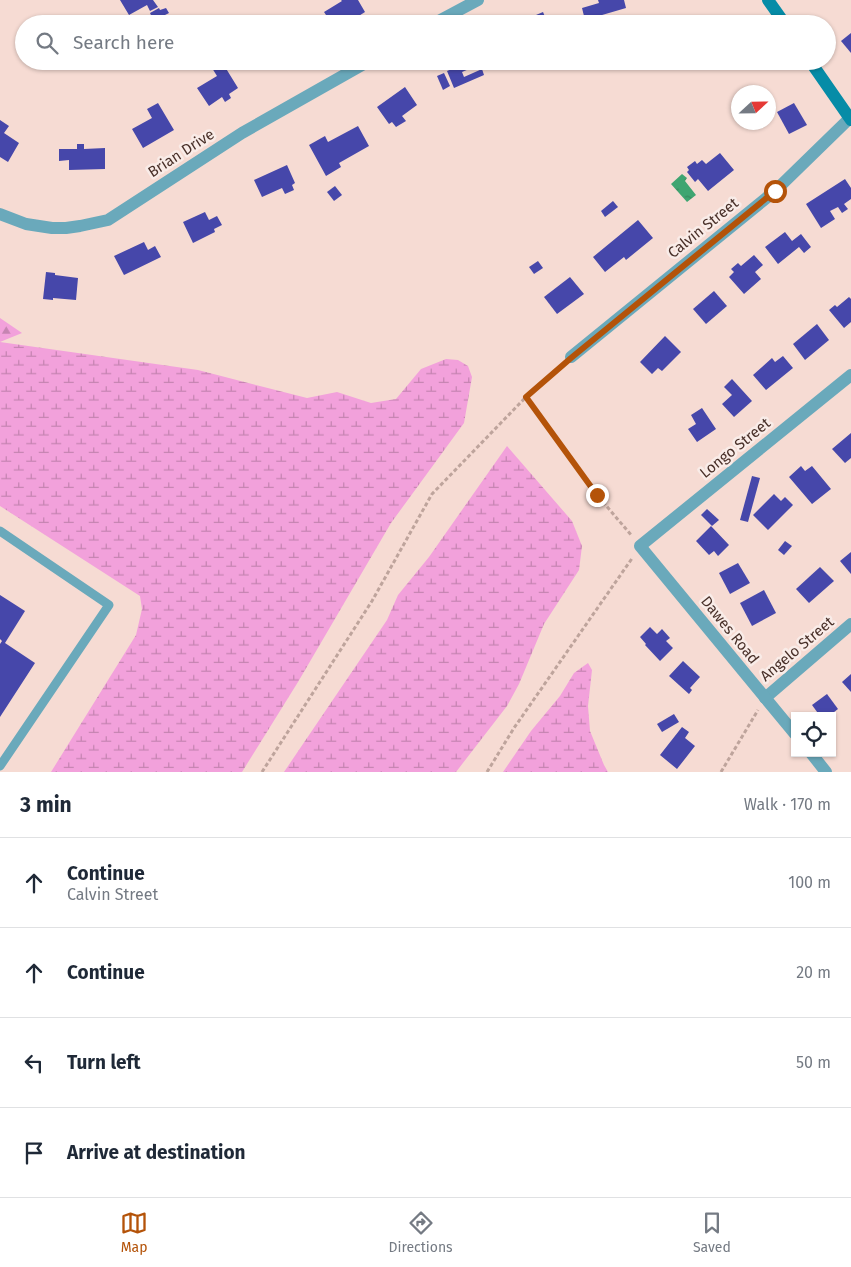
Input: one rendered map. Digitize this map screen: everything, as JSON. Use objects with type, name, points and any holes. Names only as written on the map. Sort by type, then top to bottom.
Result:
[{"type":"main road","points":[[768,0],[778,15]]},
{"type":"main road","points":[[816,70],[851,118]]},
{"type":"street","points":[[450,15],[478,0]]},
{"type":"street","name":"Brian Drive","points":[[0,214],[26,224],[52,228],[66,228],[108,220],[242,133],[353,70]]},
{"type":"street","name":"Calvin Street","points":[[571,358],[775,191],[851,118]]},
{"type":"street","name":"Longo Street","points":[[640,546],[851,375]]},
{"type":"street","name":"Dawes Road","points":[[640,546],[791,729]]},
{"type":"street","name":"Angelo Street","points":[[765,698],[851,624]]},
{"type":"street","points":[[814,757],[826,772]]},
{"type":"lane","points":[[0,531],[109,605],[0,766]]},
{"type":"path","points":[[262,772],[372,601],[432,494],[526,397],[571,358]]},
{"type":"path","points":[[487,772],[514,728],[640,546],[597,495],[526,397]]},
{"type":"path","points":[[721,772],[765,698]]},
{"type":"green space","points":[[0,318],[22,333],[0,342]]},
{"type":"green space","points":[[0,342],[198,370],[307,398],[337,392],[371,403],[396,399],[421,369],[446,359],[458,360],[468,366],[472,377],[464,423],[391,523],[298,682],[242,772],[51,772],[136,635],[142,609],[140,596],[0,506]]},
{"type":"green space","points":[[507,446],[572,521],[582,546],[579,570],[544,624],[519,684],[507,706],[456,772],[284,772],[387,620],[398,595],[429,557]]},
{"type":"green space","points":[[588,663],[592,670],[588,706],[590,731],[608,772],[503,772],[531,731],[560,696],[574,673]]},
{"type":"water","points":[[682,174],[687,178],[685,181],[696,195],[687,202],[671,184]]},
{"type":"building","points":[[120,0],[153,0],[158,7],[150,11],[147,5],[129,15]]},
{"type":"building","points":[[358,0],[365,12],[360,15],[326,15],[324,12],[342,1]]},
{"type":"building","points":[[598,0],[624,0],[626,8],[602,15],[584,15],[582,8],[599,3]]},
{"type":"building","points":[[159,8],[160,10],[166,8],[169,13],[165,15],[151,15],[150,13]]},
{"type":"building","points":[[851,33],[851,53],[841,41]]},
{"type":"building","points":[[213,70],[227,70],[238,88],[229,94],[231,98],[225,102],[222,97],[209,106],[197,88],[217,76]]},
{"type":"building","points":[[467,70],[462,72],[464,77],[482,70],[484,75],[454,88],[447,71]]},
{"type":"building","points":[[444,73],[450,86],[443,90],[437,76]]},
{"type":"building","points":[[405,87],[417,105],[402,116],[406,121],[396,127],[392,122],[389,124],[377,107]]},
{"type":"building","points":[[158,103],[174,130],[143,148],[132,129],[152,118],[147,109]]},
{"type":"building","points":[[794,103],[807,125],[789,134],[777,112]]},
{"type":"building","points":[[0,120],[9,126],[4,133],[19,143],[8,162],[0,157]]},
{"type":"building","points":[[358,126],[369,146],[339,163],[341,167],[326,176],[309,145],[325,136],[328,142]]},
{"type":"building","points":[[77,144],[84,144],[84,149],[105,148],[105,169],[69,170],[69,160],[59,161],[59,149],[77,149]]},
{"type":"building","points":[[720,153],[734,170],[708,191],[698,179],[695,182],[687,172],[689,170],[687,167],[695,161],[697,164],[702,160],[706,164]]},
{"type":"building","points":[[287,165],[295,183],[292,185],[294,190],[285,194],[282,188],[262,197],[254,180]]},
{"type":"building","points":[[845,179],[851,188],[851,199],[844,204],[848,209],[842,213],[838,207],[830,211],[835,219],[821,228],[806,204]]},
{"type":"building","points":[[335,186],[342,195],[334,201],[327,192]]},
{"type":"building","points":[[613,201],[618,207],[605,217],[601,211]]},
{"type":"building","points":[[205,212],[209,220],[217,216],[222,225],[214,229],[215,232],[193,243],[183,222]]},
{"type":"building","points":[[638,220],[653,238],[626,260],[624,257],[605,272],[593,257]]},
{"type":"building","points":[[785,232],[792,241],[801,234],[811,247],[804,253],[799,247],[778,264],[765,247]]},
{"type":"building","points":[[144,242],[148,250],[155,246],[161,257],[124,275],[114,256]]},
{"type":"building","points":[[754,255],[763,265],[755,272],[761,279],[744,294],[729,277],[734,272],[731,269],[738,263],[741,266]]},
{"type":"building","points":[[538,261],[543,268],[534,274],[529,267]]},
{"type":"building","points":[[46,272],[78,278],[76,300],[43,299]]},
{"type":"building","points":[[570,277],[584,294],[557,314],[544,297]]},
{"type":"building","points":[[714,291],[727,306],[706,324],[693,309]]},
{"type":"building","points":[[849,297],[851,299],[851,322],[844,328],[829,310],[835,305],[837,307]]},
{"type":"building","points":[[817,324],[829,340],[805,360],[793,344]]},
{"type":"building","points":[[665,336],[681,352],[662,371],[658,368],[652,374],[640,362]]},
{"type":"building","points":[[783,356],[793,368],[766,390],[753,375],[772,358],[775,362]]},
{"type":"building","points":[[732,379],[752,401],[734,417],[722,404],[732,395],[724,387]]},
{"type":"building","points":[[702,408],[716,429],[697,442],[688,429],[696,424],[691,415]]},
{"type":"building","points":[[851,433],[851,458],[845,463],[832,449]]},
{"type":"building","points":[[801,466],[805,471],[812,466],[831,489],[812,504],[789,477]]},
{"type":"building","points":[[752,476],[760,478],[748,522],[740,520]]},
{"type":"building","points":[[774,494],[781,501],[785,497],[793,505],[768,530],[753,515]]},
{"type":"building","points":[[707,509],[719,520],[712,526],[701,515]]},
{"type":"building","points":[[711,526],[729,545],[718,556],[714,551],[709,555],[696,541]]},
{"type":"building","points":[[785,541],[792,546],[784,555],[778,550]]},
{"type":"building","points":[[851,552],[851,574],[840,561]]},
{"type":"building","points":[[738,563],[750,583],[730,594],[719,573]]},
{"type":"building","points":[[820,567],[834,581],[809,603],[796,589]]},
{"type":"building","points":[[764,590],[776,613],[752,626],[740,603]]},
{"type":"building","points":[[0,595],[25,611],[5,643],[35,663],[0,717],[0,644],[2,641],[0,639]]},
{"type":"building","points":[[650,627],[657,634],[662,629],[670,638],[666,641],[673,648],[660,661],[640,637]]},
{"type":"building","points":[[683,661],[700,677],[690,688],[692,690],[689,694],[669,676]]},
{"type":"building","points":[[851,674],[851,692],[842,682]]},
{"type":"building","points":[[827,694],[838,709],[834,712],[817,712],[812,705]]},
{"type":"building","points":[[674,714],[679,722],[662,732],[657,724]]},
{"type":"building","points":[[682,727],[689,732],[685,738],[695,746],[677,769],[660,755]]},
{"type":"route","points":[[597,495],[526,397],[775,191]]}]
